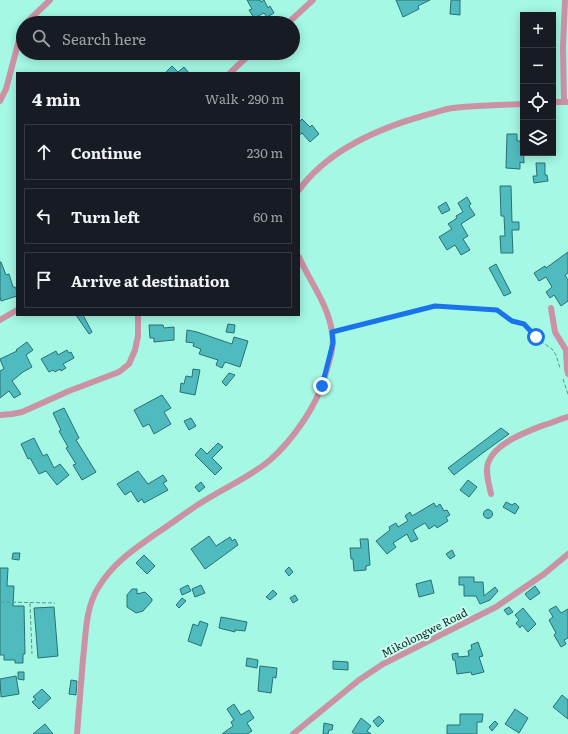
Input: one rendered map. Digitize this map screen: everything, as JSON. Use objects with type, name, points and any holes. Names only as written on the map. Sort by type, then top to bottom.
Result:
[{"type":"street","points":[[33,16],[50,0]]},
{"type":"street","points":[[296,16],[313,0]]},
{"type":"street","points":[[565,0],[563,48],[566,102]]},
{"type":"street","points":[[0,101],[6,89],[16,51]]},
{"type":"street","points":[[231,72],[244,60]]},
{"type":"street","points":[[300,189],[321,166],[346,147],[403,121],[451,108],[520,104]]},
{"type":"street","points":[[77,734],[87,618],[97,589],[110,570],[125,556],[198,504],[269,461],[305,419],[315,402],[329,363],[333,343],[332,332],[318,292],[305,272],[300,260]]},
{"type":"street","points":[[551,308],[555,332],[566,350],[568,374]]},
{"type":"street","points":[[0,320],[16,311]]},
{"type":"street","points":[[0,415],[22,412],[69,391],[119,372],[128,364],[135,350],[138,336],[138,316]]},
{"type":"street","points":[[491,494],[487,475],[488,464],[491,457],[501,447],[517,436],[568,417]]},
{"type":"street","name":"Mikolongwe Road","points":[[293,734],[359,680],[383,664],[496,607],[544,574],[568,554]]},
{"type":"path","points":[[332,332],[435,306],[497,310],[512,321],[524,324],[536,337],[552,349],[556,355],[568,394]]},
{"type":"path","points":[[0,602],[55,603]]},
{"type":"path","points":[[30,602],[32,654]]},
{"type":"building","points":[[247,0],[260,0],[261,2],[264,0],[268,8],[270,6],[274,13],[269,16],[266,16],[264,13],[258,16],[253,16],[249,10],[252,9]]},
{"type":"building","points":[[396,0],[430,0],[418,6],[419,9],[403,17]]},
{"type":"building","points":[[451,0],[460,0],[460,15],[450,14]]},
{"type":"building","points":[[172,66],[178,72],[166,72]]},
{"type":"building","points":[[184,67],[188,72],[178,72]]},
{"type":"building","points":[[302,119],[310,127],[312,125],[319,134],[310,142],[302,133],[300,135],[300,121]]},
{"type":"building","points":[[507,134],[517,134],[517,141],[520,141],[520,156],[524,156],[524,163],[520,162],[520,169],[506,168]]},
{"type":"building","points":[[536,163],[545,163],[545,175],[547,175],[548,181],[534,183],[533,176],[537,176]]},
{"type":"building","points":[[500,186],[511,186],[512,222],[519,222],[519,230],[512,230],[513,253],[501,253],[500,236],[505,236],[504,216],[501,216]]},
{"type":"building","points":[[467,197],[471,204],[469,206],[475,215],[461,224],[468,236],[463,239],[470,250],[461,255],[455,245],[447,250],[439,237],[452,229],[448,224],[457,218],[456,216],[463,212],[458,203]]},
{"type":"building","points":[[446,202],[450,210],[442,214],[438,207]]},
{"type":"building","points":[[568,252],[568,273],[565,275],[568,280],[568,301],[561,306],[554,295],[550,298],[546,292],[552,287],[546,277],[539,281],[534,273],[545,266],[546,268]]},
{"type":"building","points":[[1,262],[6,275],[9,274],[13,287],[16,289],[16,296],[1,301]]},
{"type":"building","points":[[496,264],[511,293],[504,296],[489,268]]},
{"type":"building","points":[[77,316],[84,316],[92,332],[89,334]]},
{"type":"building","points":[[228,324],[235,325],[234,333],[226,332]]},
{"type":"building","points":[[149,325],[163,325],[164,328],[174,327],[174,340],[154,342],[154,338],[150,338]]},
{"type":"building","points":[[187,330],[232,344],[234,337],[248,341],[240,367],[225,362],[222,368],[216,365],[218,360],[199,354],[201,349],[193,346],[194,343],[186,342]]},
{"type":"building","points":[[27,342],[33,350],[26,355],[32,367],[12,381],[21,394],[14,398],[9,391],[0,398],[0,371],[4,369],[0,359],[17,351],[16,350]]},
{"type":"building","points":[[67,350],[69,353],[71,352],[74,358],[63,364],[66,368],[61,371],[60,369],[55,372],[53,370],[49,372],[41,359],[56,351],[58,355]]},
{"type":"building","points":[[193,369],[200,370],[195,395],[180,392],[181,383],[184,384],[186,376],[192,377]]},
{"type":"building","points":[[229,373],[235,375],[226,386],[222,382]]},
{"type":"building","points":[[162,395],[171,408],[164,412],[171,424],[154,434],[149,424],[143,427],[134,410]]},
{"type":"building","points":[[64,408],[79,438],[76,440],[96,472],[82,480],[73,465],[76,464],[66,448],[68,447],[59,431],[61,430],[53,413]]},
{"type":"building","points":[[191,418],[196,426],[189,430],[184,421]]},
{"type":"building","points":[[501,428],[509,434],[454,475],[448,468]]},
{"type":"building","points":[[34,438],[43,456],[47,454],[54,468],[60,464],[69,475],[57,485],[46,471],[39,474],[30,458],[28,459],[21,444]]},
{"type":"building","points":[[218,443],[223,447],[212,458],[222,468],[215,475],[195,455],[201,448],[207,454]]},
{"type":"building","points":[[138,471],[148,484],[163,475],[167,481],[163,483],[168,490],[144,503],[142,499],[138,502],[131,491],[125,495],[117,484]]},
{"type":"building","points":[[468,480],[477,487],[469,497],[460,490]]},
{"type":"building","points":[[201,482],[205,487],[199,492],[195,487]]},
{"type":"building","points":[[506,502],[512,505],[515,503],[519,507],[515,514],[503,507]]},
{"type":"building","points":[[434,503],[436,507],[440,504],[444,511],[447,510],[450,515],[446,517],[448,521],[437,528],[435,525],[429,529],[425,523],[413,530],[418,539],[411,542],[407,534],[393,543],[396,547],[387,554],[376,541],[390,530],[389,527],[396,523],[398,527],[408,521],[405,516],[410,512],[412,516]]},
{"type":"building","points":[[488,509],[493,514],[488,519],[483,514]]},
{"type":"building","points":[[209,536],[216,546],[230,537],[232,541],[235,539],[238,545],[205,569],[191,549]]},
{"type":"building","points":[[360,539],[368,539],[370,565],[366,566],[366,570],[354,571],[350,548],[361,548]]},
{"type":"building","points":[[452,550],[455,556],[450,559],[446,554]]},
{"type":"building","points":[[13,553],[20,553],[19,560],[12,559]]},
{"type":"building","points":[[144,555],[155,566],[147,574],[136,563]]},
{"type":"building","points":[[289,567],[293,572],[289,576],[285,571]]},
{"type":"building","points":[[0,568],[8,568],[7,586],[14,586],[13,606],[24,606],[25,654],[23,654],[23,663],[15,663],[15,660],[4,660],[4,655],[0,655]]},
{"type":"building","points":[[459,577],[474,577],[474,582],[483,582],[484,596],[495,587],[498,591],[490,600],[480,604],[476,596],[464,596],[464,585],[459,585]]},
{"type":"building","points":[[431,580],[434,593],[419,597],[416,584]]},
{"type":"building","points":[[188,585],[191,591],[182,595],[180,589]]},
{"type":"building","points":[[201,585],[205,593],[195,597],[192,589]]},
{"type":"building","points":[[535,586],[540,593],[530,600],[525,594]]},
{"type":"building","points":[[132,589],[137,589],[137,594],[145,592],[152,599],[143,611],[136,613],[127,607],[127,595]]},
{"type":"building","points":[[273,590],[277,594],[270,600],[266,597]]},
{"type":"building","points":[[295,595],[298,600],[293,603],[290,598]]},
{"type":"building","points":[[182,598],[186,601],[179,608],[176,605]]},
{"type":"building","points":[[556,606],[561,613],[568,609],[568,638],[564,640],[566,644],[561,647],[554,635],[556,633],[549,620],[553,617],[549,610]]},
{"type":"building","points":[[54,607],[58,656],[38,658],[34,608]]},
{"type":"building","points":[[509,607],[513,612],[508,615],[504,610]]},
{"type":"building","points":[[523,608],[536,624],[528,632],[522,625],[520,628],[516,623],[519,620],[515,615]]},
{"type":"building","points":[[221,617],[247,622],[245,631],[235,630],[235,632],[219,628]]},
{"type":"building","points":[[200,621],[208,624],[201,646],[188,641],[193,624],[198,626]]},
{"type":"building","points":[[478,642],[483,656],[479,657],[484,672],[472,675],[471,672],[457,674],[455,660],[453,660],[452,654],[458,653],[458,657],[469,656],[468,651],[472,649],[471,645]]},
{"type":"building","points":[[247,658],[258,660],[257,668],[246,666]]},
{"type":"building","points":[[333,661],[348,662],[348,670],[333,669]]},
{"type":"building","points":[[260,666],[277,668],[276,678],[273,677],[271,693],[258,691]]},
{"type":"building","points":[[18,672],[24,672],[24,680],[18,679]]},
{"type":"building","points":[[16,676],[19,694],[1,697],[0,679]]},
{"type":"building","points":[[71,680],[77,681],[76,695],[69,694]]},
{"type":"building","points":[[42,689],[51,698],[39,709],[32,702],[36,699],[33,697]]},
{"type":"building","points":[[562,695],[568,700],[568,719],[553,707]]},
{"type":"building","points":[[234,704],[241,715],[249,710],[254,718],[247,723],[252,731],[247,734],[222,734],[233,726],[231,722],[234,720],[227,709]]},
{"type":"building","points":[[515,709],[528,718],[519,733],[505,724]]},
{"type":"building","points":[[460,714],[483,714],[482,722],[477,722],[477,734],[447,734],[447,725],[460,725]]},
{"type":"building","points":[[379,716],[384,721],[378,727],[373,721]]},
{"type":"building","points":[[361,718],[371,726],[367,731],[371,734],[355,734],[352,732]]},
{"type":"building","points":[[495,721],[498,724],[492,731],[489,727]]},
{"type":"building","points":[[324,723],[333,725],[332,730],[329,730],[328,734],[323,734]]},
{"type":"building","points":[[45,724],[53,734],[33,734]]},
{"type":"route","points":[[322,386],[333,343],[332,332],[435,306],[497,310],[512,321],[524,324],[536,337]]}]
